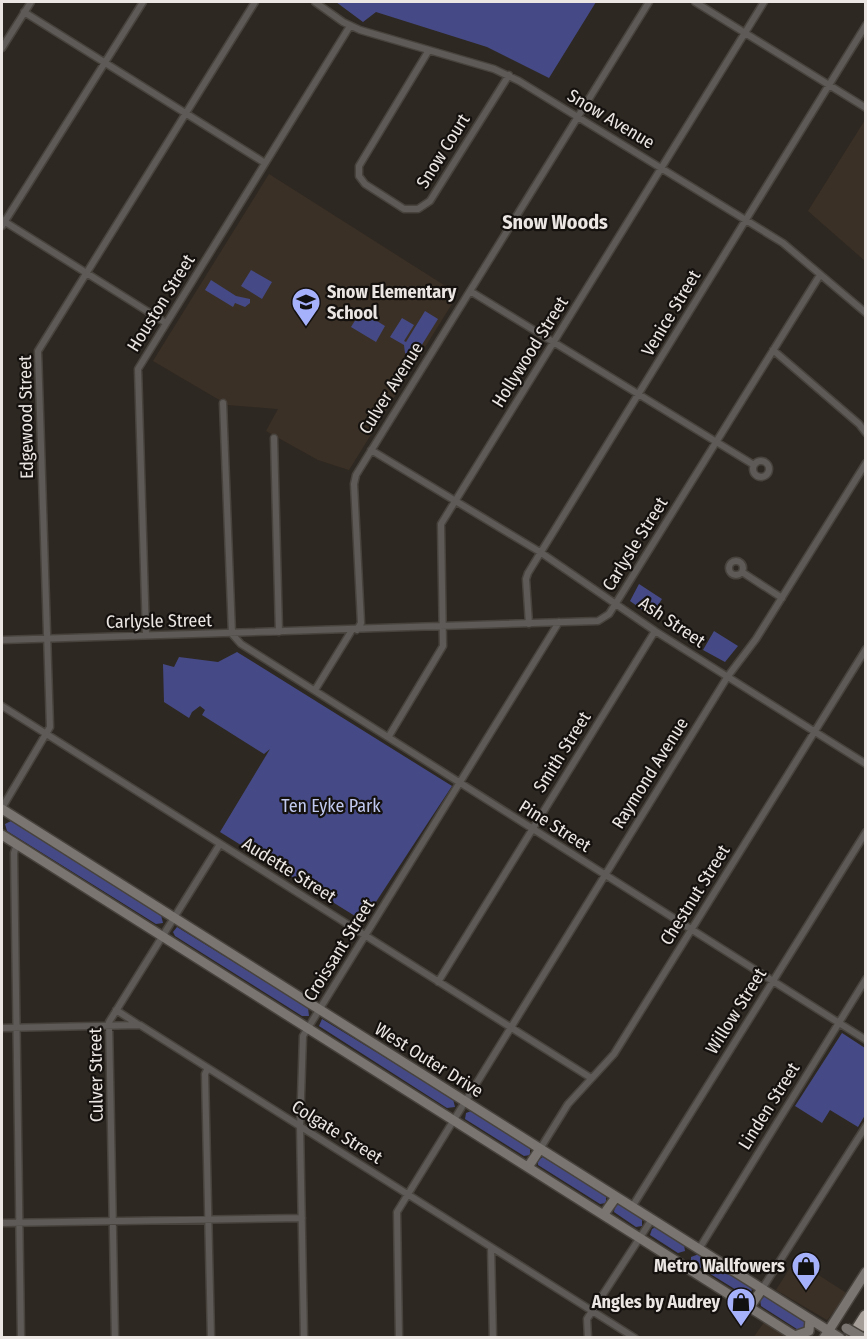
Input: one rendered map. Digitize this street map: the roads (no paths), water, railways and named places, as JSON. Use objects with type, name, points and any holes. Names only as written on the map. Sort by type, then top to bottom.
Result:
[{"type":"highway","points":[[849,1333],[866,1316]]},
{"type":"main road","name":"West Outer Drive","points":[[2,808],[810,1319],[826,1334],[840,1338]]},
{"type":"main road","name":"West Outer Drive","points":[[2,835],[797,1337]]},
{"type":"main road","points":[[528,1167],[540,1149]]},
{"type":"main road","points":[[604,1214],[616,1197]]},
{"type":"main road","points":[[826,1334],[866,1272]]},
{"type":"main road","points":[[750,1307],[762,1289]]},
{"type":"main road","points":[[838,1316],[849,1333],[862,1338]]},
{"type":"main road","points":[[797,1337],[809,1331],[810,1319]]},
{"type":"street","points":[[2,48],[31,2]]},
{"type":"street","points":[[143,2],[2,223],[86,272],[166,323]]},
{"type":"street","name":"Edgewood Street","points":[[2,808],[47,733],[50,721],[38,351],[255,2]]},
{"type":"street","name":"Snow Avenue","points":[[315,2],[350,26],[509,75],[783,243],[866,313]]},
{"type":"street","name":"Culver Avenue","points":[[315,690],[361,623],[354,484],[356,475],[649,2]]},
{"type":"street","points":[[695,2],[866,108]]},
{"type":"street","name":"Hollywood Street","points":[[389,736],[441,650],[444,626],[440,529],[764,2]]},
{"type":"street","points":[[24,12],[265,163]]},
{"type":"street","name":"Venice Street","points":[[529,624],[526,579],[540,552],[866,25]]},
{"type":"street","name":"Houston Street","points":[[146,635],[137,371],[350,26]]},
{"type":"street","name":"Snow Court","points":[[429,50],[359,166],[359,176],[367,186],[404,209],[418,209],[430,201],[509,75]]},
{"type":"street","name":"Carlysle Street","points":[[2,640],[598,621],[609,614],[820,274]]},
{"type":"street","points":[[470,291],[754,465]]},
{"type":"street","points":[[773,350],[859,424],[866,433]]},
{"type":"street","points":[[223,403],[232,634]]},
{"type":"street","points":[[274,438],[279,632]]},
{"type":"street","name":"Ash Street","points":[[370,450],[540,552],[655,631],[866,764]]},
{"type":"street","name":"Raymond Avenue","points":[[407,1194],[728,676],[782,598],[866,463]]},
{"type":"street","points":[[742,572],[782,598]]},
{"type":"street","name":"Croissant Street","points":[[304,1338],[300,1127],[302,1040],[307,1028],[559,622]]},
{"type":"street","name":"Smith Street","points":[[438,982],[655,631]]},
{"type":"street","name":"Pine Street","points":[[232,634],[241,644],[866,1040]]},
{"type":"street","name":"Chestnut Street","points":[[540,1149],[568,1104],[614,1054],[866,649]]},
{"type":"street","name":"Audette Street","points":[[2,706],[591,1078]]},
{"type":"street","name":"Willow Street","points":[[632,1207],[866,832]]},
{"type":"street","points":[[17,844],[14,854],[21,1338]]},
{"type":"street","name":"Culver Street","points":[[115,1338],[109,1025],[116,1010],[220,844]]},
{"type":"street","name":"Linden Street","points":[[699,1249],[866,979]]},
{"type":"street","name":"Colgate Street","points":[[116,1010],[635,1338]]},
{"type":"street","points":[[2,1028],[140,1025]]},
{"type":"street","points":[[208,1068],[205,1074],[211,1338]]},
{"type":"street","points":[[762,1289],[866,1126]]},
{"type":"street","points":[[399,1338],[396,1215],[407,1194]]},
{"type":"street","points":[[2,1223],[302,1218]]},
{"type":"street","points":[[588,1338],[587,1319],[652,1219]]},
{"type":"street","points":[[491,1247],[493,1338]]},
{"type":"place","name":"Snow Elementary School","points":[[306,328]]},
{"type":"place","name":"Metro Wallfowers","points":[[806,1292]]},
{"type":"place","name":"Angles by Audrey","points":[[741,1328]]},
{"type":"district","name":"Snow Woods","points":[[555,222]]},
{"type":"park label","name":"Ten Eyke Park","points":[[331,806]]}]
